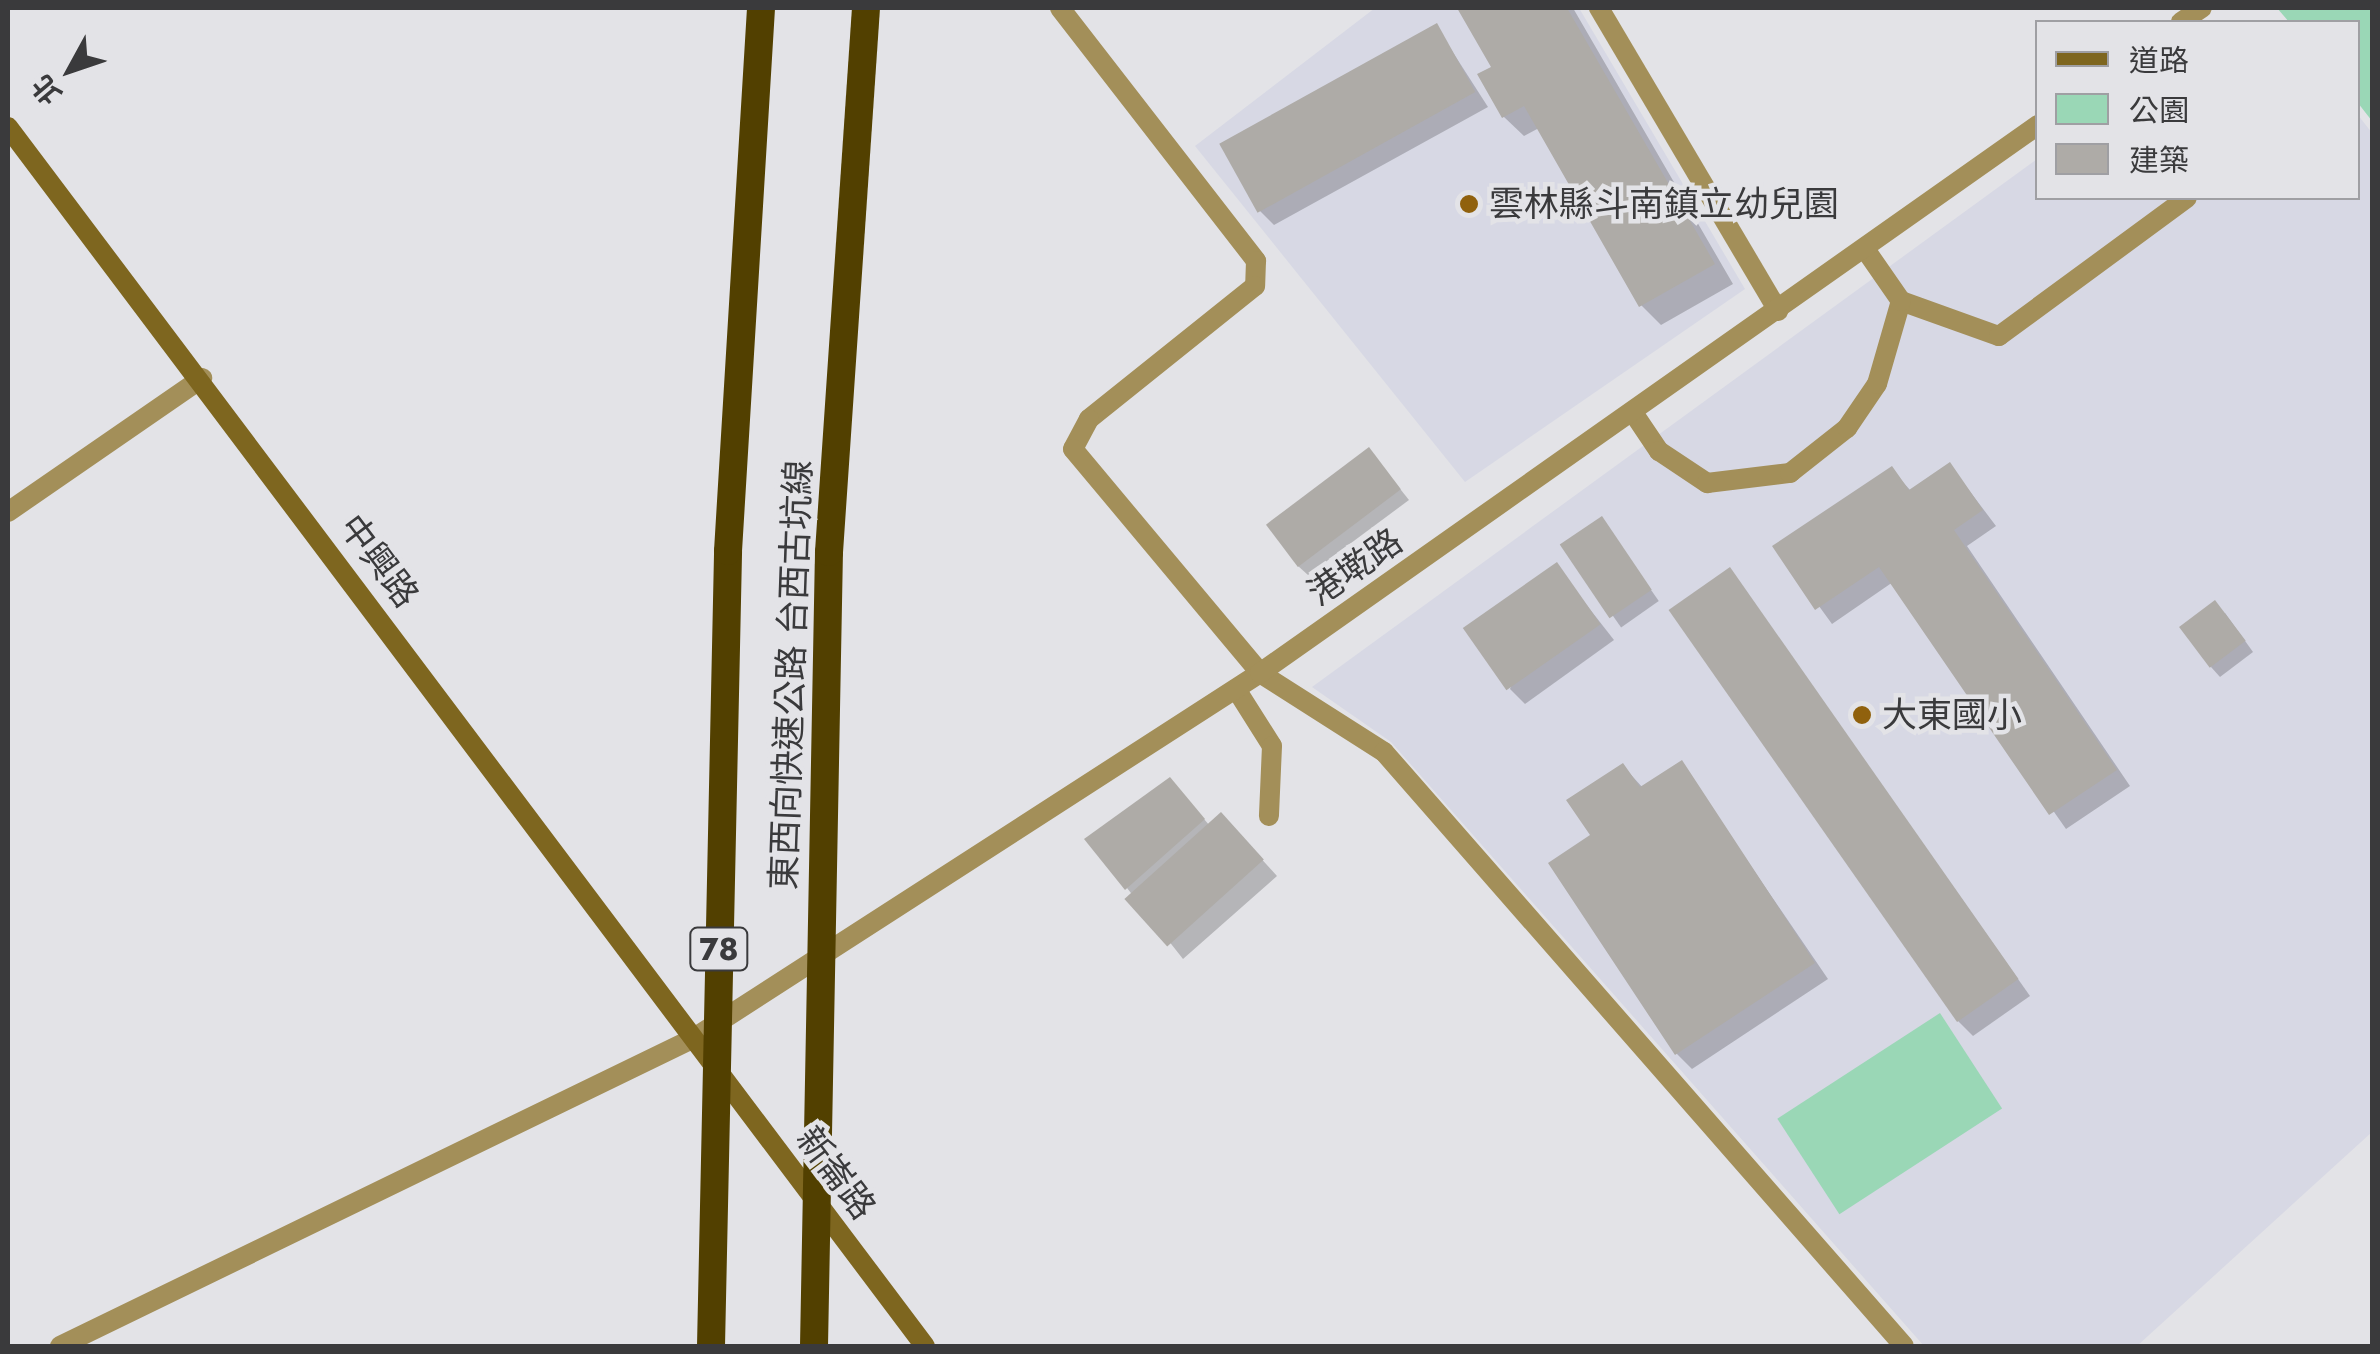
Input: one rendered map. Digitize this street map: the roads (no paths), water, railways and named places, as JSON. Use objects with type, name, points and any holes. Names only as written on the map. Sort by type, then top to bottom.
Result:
[{"type":"highway","name":"東西向快速公路 台西古坑線","points":[[711,1346],[728,552],[761,8]]},
{"type":"highway","name":"東西向快速公路 台西古坑線","points":[[814,1346],[830,552],[866,8]]},
{"type":"main road","name":"中興路","points":[[8,126],[202,378],[694,1038]]},
{"type":"main road","name":"新崙路","points":[[694,1038],[925,1346]]},
{"type":"street","points":[[1060,8],[1256,262],[1254,286],[1089,419],[1074,449],[1260,673],[1384,752],[1904,1346]]},
{"type":"street","points":[[1599,8],[1778,311]]},
{"type":"street","name":"港墘路","points":[[60,1346],[694,1038],[1260,673],[1634,414],[2035,127]]},
{"type":"street","points":[[1865,249],[1900,301],[1998,336],[2184,200]]},
{"type":"street","points":[[1634,414],[1659,451],[1707,482],[1790,473],[1847,428],[1878,384],[1900,301]]},
{"type":"street","points":[[8,512],[202,378]]},
{"type":"street","points":[[1236,689],[1272,746],[1268,816]]},
{"type":"place","name":"雲林縣斗南鎮立幼兒園","points":[[1469,204]]},
{"type":"place","name":"大東國小","points":[[1862,715]]}]
